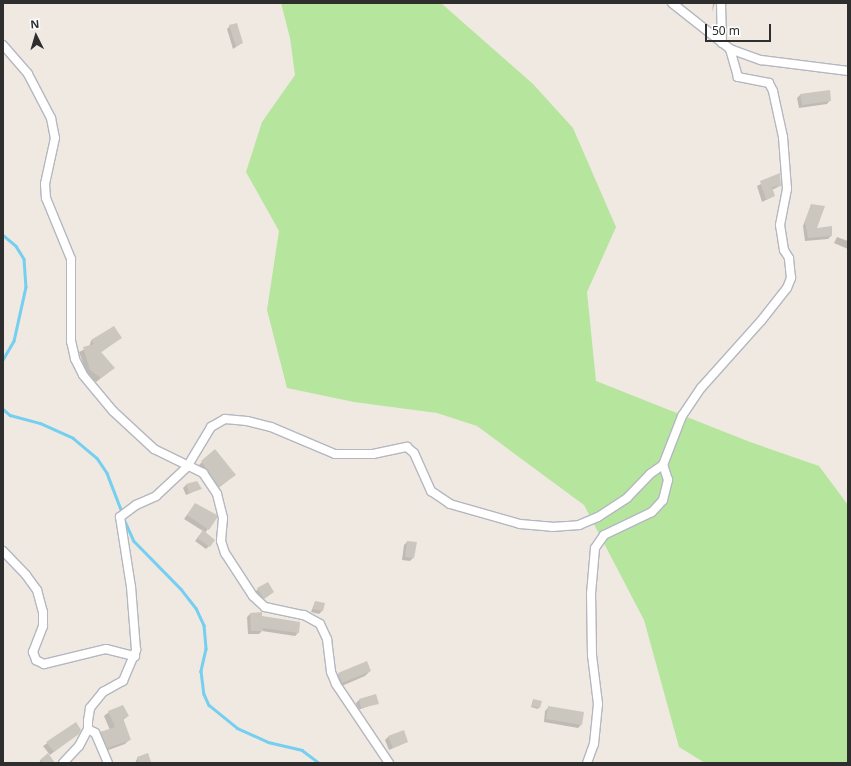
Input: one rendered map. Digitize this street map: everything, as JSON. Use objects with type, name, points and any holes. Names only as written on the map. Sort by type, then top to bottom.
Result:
[{"type":"street","points":[[672,3],[730,49],[761,60],[848,70]]},
{"type":"street","points":[[722,3],[722,43]]},
{"type":"street","points":[[3,45],[28,74],[51,118],[55,138],[45,184],[46,198],[71,259],[71,341],[75,359],[94,390],[113,411],[154,449],[187,467],[203,473],[217,494],[223,518],[221,541],[225,553],[253,596],[265,607],[304,615],[320,624],[327,639],[331,672],[336,684],[389,763]]},
{"type":"street","points":[[63,763],[79,746],[88,729],[90,708],[103,692],[124,680],[135,656],[131,587],[120,517],[136,505],[156,496],[187,467],[211,426],[225,419],[271,426],[335,454],[373,454],[407,447],[414,453],[431,491],[450,504],[520,524],[552,527],[579,525],[598,517],[627,498],[650,474],[663,465],[682,416],[697,394],[761,321],[787,288],[791,278],[790,258],[784,250],[780,225],[788,189],[783,137],[773,91],[769,83],[738,77],[730,49]]},
{"type":"street","points":[[587,763],[594,744],[598,704],[592,655],[591,594],[595,548],[604,535],[652,512],[663,500],[668,480],[663,465]]},
{"type":"street","points":[[3,551],[26,574],[37,590],[43,612],[43,626],[33,652],[36,660],[44,664],[106,649],[135,656]]},
{"type":"street","points":[[88,729],[95,733],[108,763]]},
{"type":"green space","points":[[281,3],[441,3],[533,84],[573,128],[616,227],[587,292],[596,381],[750,442],[819,466],[848,505],[848,763],[705,763],[679,747],[644,620],[584,505],[477,426],[437,413],[354,402],[287,388],[267,310],[279,231],[246,172],[262,122],[295,75],[290,38]]},
{"type":"building","points":[[237,23],[243,43],[236,46],[229,25]]},
{"type":"building","points":[[830,90],[831,101],[802,105],[800,94]]},
{"type":"building","points":[[780,173],[781,186],[772,187],[775,196],[766,200],[760,181]]},
{"type":"building","points":[[811,204],[825,206],[817,228],[832,226],[832,236],[808,238],[805,222]]},
{"type":"building","points":[[114,326],[122,338],[101,352],[115,368],[101,378],[90,370],[83,347],[94,344],[91,340]]},
{"type":"building","points":[[215,449],[236,475],[219,487],[201,461]]},
{"type":"building","points":[[197,481],[202,489],[189,493],[186,484]]},
{"type":"building","points":[[195,503],[217,515],[217,518],[209,530],[187,515]]},
{"type":"building","points":[[203,530],[215,540],[210,547],[197,538]]},
{"type":"building","points":[[407,541],[417,542],[414,558],[405,557]]},
{"type":"building","points":[[268,582],[274,592],[264,599],[257,588]]},
{"type":"building","points":[[315,601],[325,603],[323,611],[313,609]]},
{"type":"building","points":[[262,612],[262,616],[300,622],[299,633],[263,628],[263,631],[251,631],[250,613]]},
{"type":"building","points":[[367,661],[371,671],[342,683],[338,673]]},
{"type":"building","points":[[376,694],[379,704],[361,708],[359,699]]},
{"type":"building","points":[[533,699],[542,701],[540,708],[532,706]]},
{"type":"building","points":[[123,705],[129,716],[123,718],[131,740],[107,748],[100,732],[115,727],[108,711]]},
{"type":"building","points":[[548,706],[584,712],[582,725],[546,719]]},
{"type":"building","points":[[76,722],[81,730],[79,734],[54,752],[46,742]]},
{"type":"building","points":[[404,730],[408,742],[393,748],[388,736]]},
{"type":"building","points":[[48,753],[55,763],[44,763],[41,759]]},
{"type":"building","points":[[148,753],[151,762],[139,763],[137,757]]},
{"type":"waterway","points":[[3,235],[16,246],[24,259],[26,287],[14,341],[3,360]]},
{"type":"waterway","points":[[3,409],[10,415],[40,423],[73,438],[97,458],[107,473],[122,512]]},
{"type":"waterway","points":[[124,519],[134,541],[181,589],[196,608],[204,625],[206,649],[201,671],[204,694],[209,705],[237,728],[268,742],[302,750],[319,763]]}]
